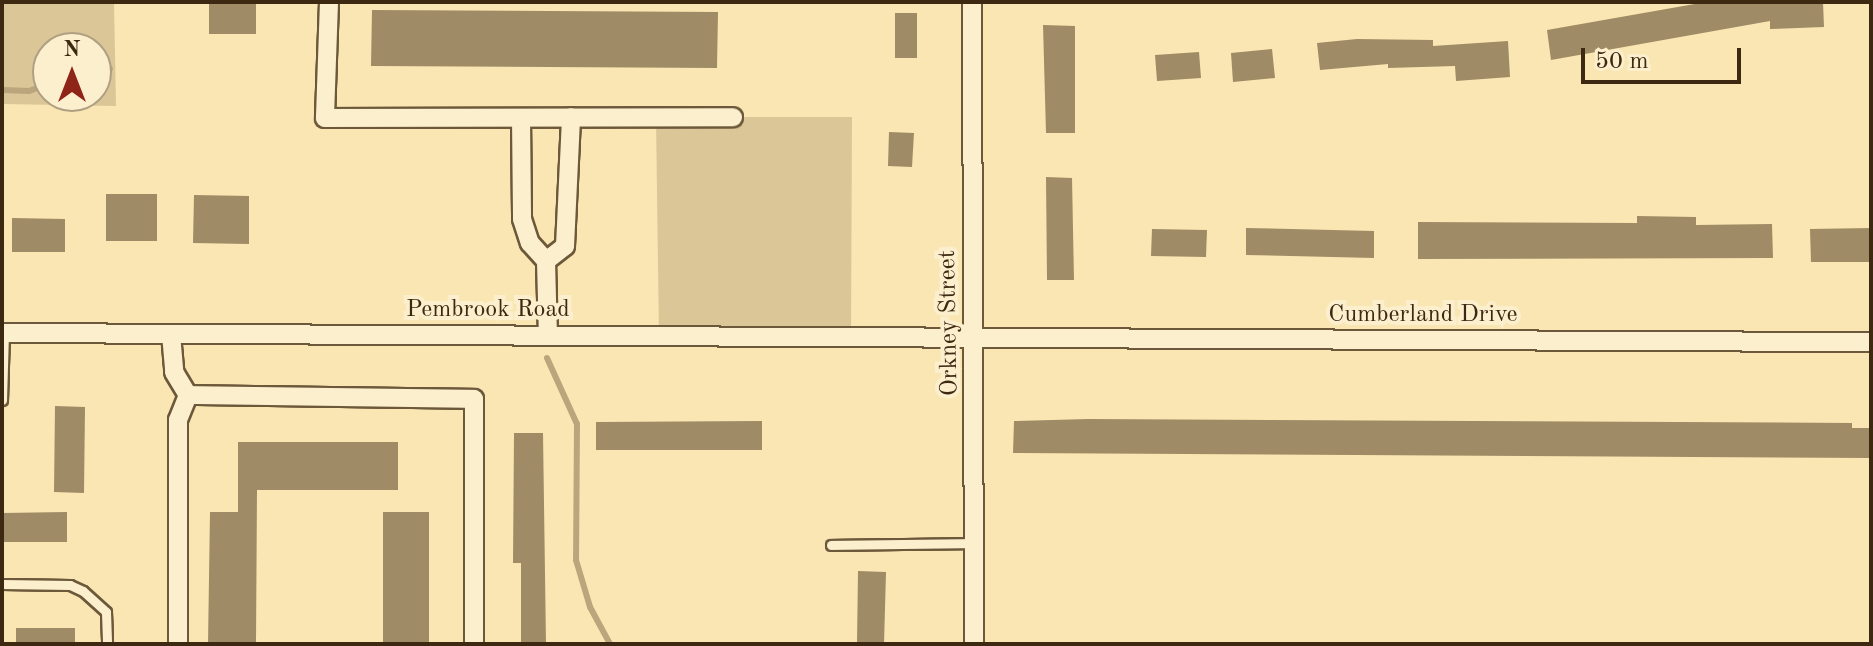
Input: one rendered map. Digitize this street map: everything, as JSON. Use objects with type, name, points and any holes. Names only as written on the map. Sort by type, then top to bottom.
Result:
[{"type":"street","points":[[329,2],[325,118],[733,117]]},
{"type":"street","name":"Orkney Street","points":[[972,2],[974,644]]},
{"type":"street","points":[[546,261],[565,246],[571,117]]},
{"type":"street","points":[[521,118],[522,219],[530,243],[546,261],[548,335]]},
{"type":"street","name":"Pembrook Road","points":[[3,333],[974,338]]},
{"type":"street","points":[[171,334],[174,372],[188,395]]},
{"type":"street","name":"Cumberland Drive","points":[[974,338],[1871,342]]},
{"type":"street","points":[[178,644],[178,420],[188,395]]},
{"type":"street","points":[[188,395],[474,399],[474,644]]},
{"type":"lane","points":[[2,400],[3,333]]},
{"type":"lane","points":[[831,545],[975,543]]},
{"type":"lane","points":[[2,584],[70,585],[83,591],[106,612],[107,644]]},
{"type":"shaded area","points":[[2,2],[114,2],[116,106],[112,106],[112,32],[32,32],[32,105],[2,104]]},
{"type":"shaded area","points":[[656,117],[852,117],[851,337],[659,336]]},
{"type":"building","points":[[209,2],[256,2],[256,34],[209,34]]},
{"type":"building","points":[[1706,2],[1823,2],[1824,27],[1770,29],[1770,21],[1551,60],[1547,30]]},
{"type":"building","points":[[372,10],[718,12],[717,68],[371,66]]},
{"type":"building","points":[[895,13],[917,13],[917,58],[895,58]]},
{"type":"building","points":[[1043,25],[1075,26],[1075,133],[1046,133]]},
{"type":"building","points":[[1357,39],[1433,40],[1433,46],[1508,41],[1510,77],[1456,81],[1455,66],[1388,68],[1388,64],[1320,70],[1317,43]]},
{"type":"building","points":[[1272,49],[1275,78],[1233,82],[1231,53]]},
{"type":"building","points":[[1199,52],[1201,78],[1157,81],[1155,55]]},
{"type":"building","points":[[889,132],[914,133],[912,167],[888,166]]},
{"type":"building","points":[[1046,177],[1072,178],[1074,280],[1047,280]]},
{"type":"building","points":[[106,194],[157,194],[157,241],[106,241]]},
{"type":"building","points":[[194,195],[249,196],[249,244],[193,243]]},
{"type":"building","points":[[1637,216],[1696,217],[1696,225],[1772,224],[1773,258],[1418,259],[1418,222],[1637,223]]},
{"type":"building","points":[[12,218],[65,219],[65,252],[12,252]]},
{"type":"building","points":[[1246,228],[1374,231],[1374,258],[1246,255]]},
{"type":"building","points":[[1871,228],[1871,262],[1811,262],[1810,229]]},
{"type":"building","points":[[1152,229],[1207,230],[1206,257],[1151,256]]},
{"type":"building","points":[[55,406],[85,407],[84,493],[54,492]]},
{"type":"building","points":[[762,421],[762,450],[596,450],[596,422]]},
{"type":"building","points":[[1014,421],[1852,423],[1852,428],[1871,428],[1871,458],[1013,453]]},
{"type":"building","points":[[514,433],[543,433],[546,644],[521,644],[521,563],[513,563]]},
{"type":"building","points":[[238,442],[398,442],[398,490],[257,490],[256,644],[208,644],[210,512],[238,512]]},
{"type":"building","points":[[67,512],[67,542],[2,542],[2,513]]},
{"type":"building","points":[[383,512],[429,512],[429,644],[383,644]]},
{"type":"building","points":[[858,571],[886,572],[884,644],[857,644]]},
{"type":"building","points":[[16,628],[75,628],[75,644],[16,644]]},
{"type":"waterway","points":[[2,90],[32,90]]},
{"type":"waterway","points":[[547,358],[577,424],[576,560],[590,607],[610,644]]}]
